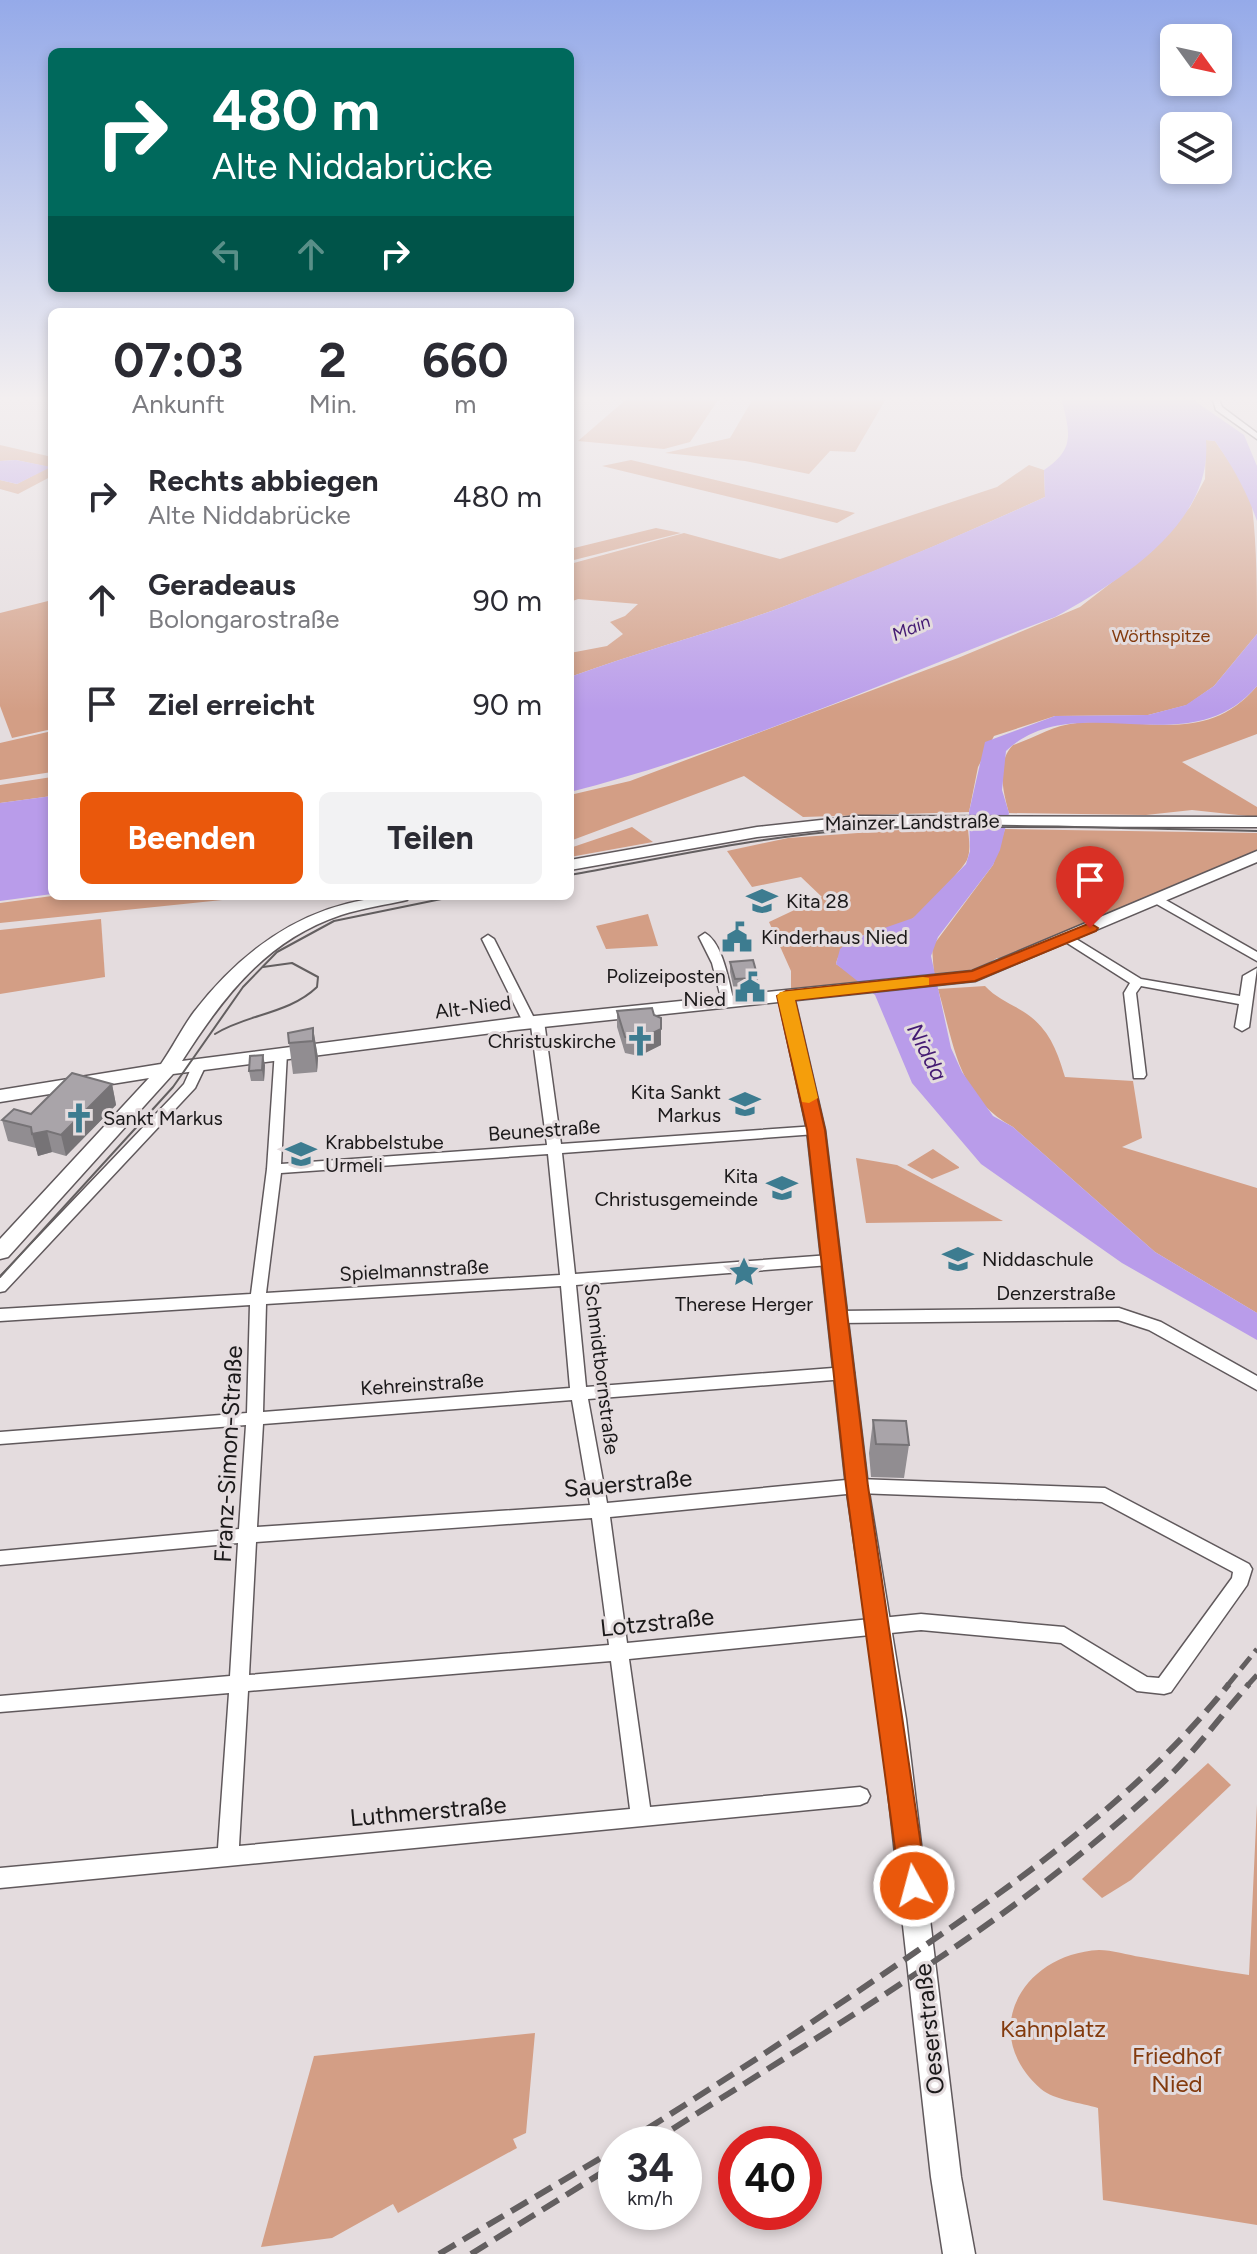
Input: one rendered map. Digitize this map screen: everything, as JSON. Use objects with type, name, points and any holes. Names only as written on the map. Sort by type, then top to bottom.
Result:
[{"type":"main road","name":"Mainzer Landstraße","points":[[574,864],[791,827],[943,819],[1257,822]]},
{"type":"main road","name":"Alt-Nied","points":[[0,1096],[280,1053],[985,973],[1257,856]]},
{"type":"main road","points":[[0,1252],[167,1069],[225,986],[272,941],[318,916],[384,900]]},
{"type":"street","points":[[1157,899],[1257,957]]},
{"type":"street","points":[[705,937],[718,963],[728,1002]]},
{"type":"street","points":[[1068,938],[1137,982],[1244,1001]]},
{"type":"street","name":"Schmidtbornstraße","points":[[488,939],[534,1022],[555,1149],[579,1395],[600,1511],[641,1817]]},
{"type":"street","points":[[1242,1027],[1249,976],[1257,972]]},
{"type":"street","points":[[1137,982],[1130,993],[1139,1075]]},
{"type":"street","name":"Oeserstraße","points":[[792,995],[816,1130],[857,1486],[878,1625],[959,2254]]},
{"type":"street","name":"Franz-Simon-Straße","points":[[228,1858],[255,1418],[258,1299],[274,1169],[280,1053]]},
{"type":"street","points":[[0,1287],[177,1100],[190,1085],[199,1065]]},
{"type":"street","name":"Beunestraße","points":[[274,1169],[816,1130]]},
{"type":"street","name":"Spielmannstraße","points":[[0,1315],[568,1280],[830,1260]]},
{"type":"street","name":"Denzerstraße","points":[[838,1317],[1119,1314],[1155,1326],[1257,1384]]},
{"type":"street","name":"Kehreinstraße","points":[[0,1438],[846,1373]]},
{"type":"street","name":"Sauerstraße","points":[[0,1558],[248,1535],[600,1511],[857,1486],[1105,1495],[1243,1569]]},
{"type":"street","name":"Lotzstraße","points":[[0,1704],[617,1652],[921,1622],[1064,1635],[1144,1685],[1164,1686],[1241,1580],[1243,1569]]},
{"type":"street","name":"Luthmerstraße","points":[[0,1878],[860,1796]]},
{"type":"green space","points":[[751,502],[809,502],[855,513],[837,523]]},
{"type":"green space","points":[[951,502],[1033,502],[916,554],[785,606],[574,676],[574,652],[607,646],[623,634],[610,622],[625,616],[638,604],[574,600],[574,563],[684,533],[780,559]]},
{"type":"green space","name":"Wörthspitze","points":[[1193,502],[1251,502],[1256,548],[1257,634],[1214,686],[1187,705],[1148,715],[1055,716],[994,736],[978,767],[969,812],[803,817],[744,776],[574,840],[574,794],[630,781],[958,658],[1080,607],[1151,552]]},
{"type":"green space","points":[[656,528],[681,533],[574,560],[574,548]]},
{"type":"green space","points":[[48,601],[48,730],[12,738],[0,706],[0,613]]},
{"type":"green space","points":[[1257,686],[1257,734],[1182,762],[1257,807],[1257,817],[1192,810],[1146,815],[1009,813],[1003,787],[1003,768],[1013,745],[1068,724],[1195,723],[1217,717],[1237,705]]},
{"type":"green space","points":[[48,732],[48,773],[0,780],[0,743]]},
{"type":"green space","points":[[48,778],[48,797],[0,803],[0,785]]},
{"type":"green space","points":[[632,827],[653,842],[574,856],[574,847]]},
{"type":"green space","points":[[914,829],[968,829],[967,860],[958,873],[912,919],[857,938],[841,952],[836,964],[863,982],[791,990],[791,971],[769,922],[822,897],[801,877],[752,887],[727,851],[788,838]]},
{"type":"green space","points":[[1005,829],[1257,833],[1257,852],[1004,958],[997,958],[977,970],[934,975],[932,947],[993,865]]},
{"type":"green space","points":[[48,897],[48,900],[221,900],[0,923],[0,903]]},
{"type":"green space","points":[[648,914],[658,946],[606,949],[596,926]]},
{"type":"green space","points":[[101,919],[105,977],[0,994],[0,930]]},
{"type":"green space","points":[[985,986],[1038,1023],[1053,1044],[1065,1077],[1133,1081],[1142,1138],[1122,1147],[1257,1188],[1257,1313],[1155,1252],[980,1100],[960,1067],[938,989]]},
{"type":"green space","points":[[933,1149],[959,1168],[932,1179],[907,1165]]},
{"type":"green space","points":[[856,1158],[897,1165],[1003,1221],[866,1223]]},
{"type":"green space","points":[[1208,1763],[1231,1785],[1131,1880],[1102,1898],[1082,1879]]},
{"type":"green space","name":"Friedhof Nied","points":[[1257,1804],[1257,2225],[1103,2200],[1098,2108],[1047,2093],[1022,2067],[1012,2044],[1011,2021],[1017,2000],[1030,1981],[1048,1966],[1072,1955],[1099,1950],[1249,1975]]},
{"type":"green space","points":[[535,2033],[526,2133],[513,2139],[517,2148],[398,2213],[393,2204],[332,2238],[261,2247],[314,2056]]},
{"type":"water","name":"Main","points":[[1034,502],[1191,502],[1158,546],[1107,586],[1055,617],[754,734],[574,791],[574,676],[785,606]]},
{"type":"water","points":[[1249,502],[1257,502],[1257,521]]},
{"type":"water","name":"Nidda","points":[[1257,634],[1257,686],[1229,709],[1199,721],[1166,725],[1065,724],[1034,733],[1006,751],[1002,790],[1009,813],[1000,850],[993,865],[938,937],[931,956],[951,1048],[962,1072],[993,1116],[1013,1127],[1155,1252],[1257,1313],[1257,1340],[1122,1263],[981,1164],[912,1083],[875,995],[836,964],[840,949],[850,940],[913,918],[966,864],[970,851],[969,812],[985,742],[1055,716],[1148,715],[1186,705],[1214,686]]},
{"type":"water","points":[[48,797],[48,895],[0,901],[0,803]]},
{"type":"building","points":[[753,960],[758,978],[735,979],[730,962]]},
{"type":"building","points":[[652,1008],[654,1015],[661,1018],[661,1029],[639,1040],[625,1037],[617,1011]]},
{"type":"building","points":[[313,1028],[313,1041],[289,1043],[288,1033]]},
{"type":"building","points":[[263,1055],[262,1070],[249,1071],[250,1056]]},
{"type":"building","points":[[72,1073],[112,1084],[61,1135],[47,1131],[32,1134],[31,1127],[2,1120],[14,1109],[31,1114]]},
{"type":"building","points":[[873,1420],[906,1421],[909,1445],[876,1444]]},
{"type":"tram line","points":[[574,874],[745,843],[851,830],[1003,826],[1257,831]]},
{"type":"tram line","points":[[0,1277],[173,1087],[243,987],[277,952],[334,921],[436,900]]},
{"type":"tram line","points":[[215,1034],[294,1003],[317,987],[318,977],[292,963],[263,967]]},
{"type":"railway","points":[[1227,1686],[1257,1649]]},
{"type":"railway","points":[[1247,1686],[1257,1675]]},
{"type":"railway","points":[[651,2126],[844,2001],[1042,1861],[1122,1796],[1160,1760],[1229,1684]]},
{"type":"railway","points":[[677,2126],[910,1977],[1037,1888],[1156,1789],[1249,1684]]},
{"type":"railway","points":[[439,2254],[598,2160]]},
{"type":"railway","points":[[471,2254],[598,2175]]},
{"type":"slow traffic","points":[[809,1098],[786,996],[923,982]]},
{"type":"place","name":"Kita 28","points":[[762,901]]},
{"type":"place","name":"Kinderhaus Nied","points":[[737,937]]},
{"type":"place","name":"Polizeiposten Nied","points":[[750,987]]},
{"type":"place","name":"Christuskirche","points":[[640,1041]]},
{"type":"place","name":"Kita Sankt Markus","points":[[745,1104]]},
{"type":"place","name":"Sankt Markus","points":[[79,1118]]},
{"type":"place","name":"Krabbelstube Urmeli","points":[[301,1154]]},
{"type":"place","name":"Kita Christusgemeinde","points":[[782,1188]]},
{"type":"place","name":"Niddaschule","points":[[958,1259]]},
{"type":"place","name":"Therese Herger","points":[[744,1272]]},
{"type":"route","points":[[914,1886],[893,1719],[857,1486],[816,1130],[786,996],[975,976],[1090,928]]},
{"type":"park label","name":"Kahnplatz","points":[[1053,2028]]}]
